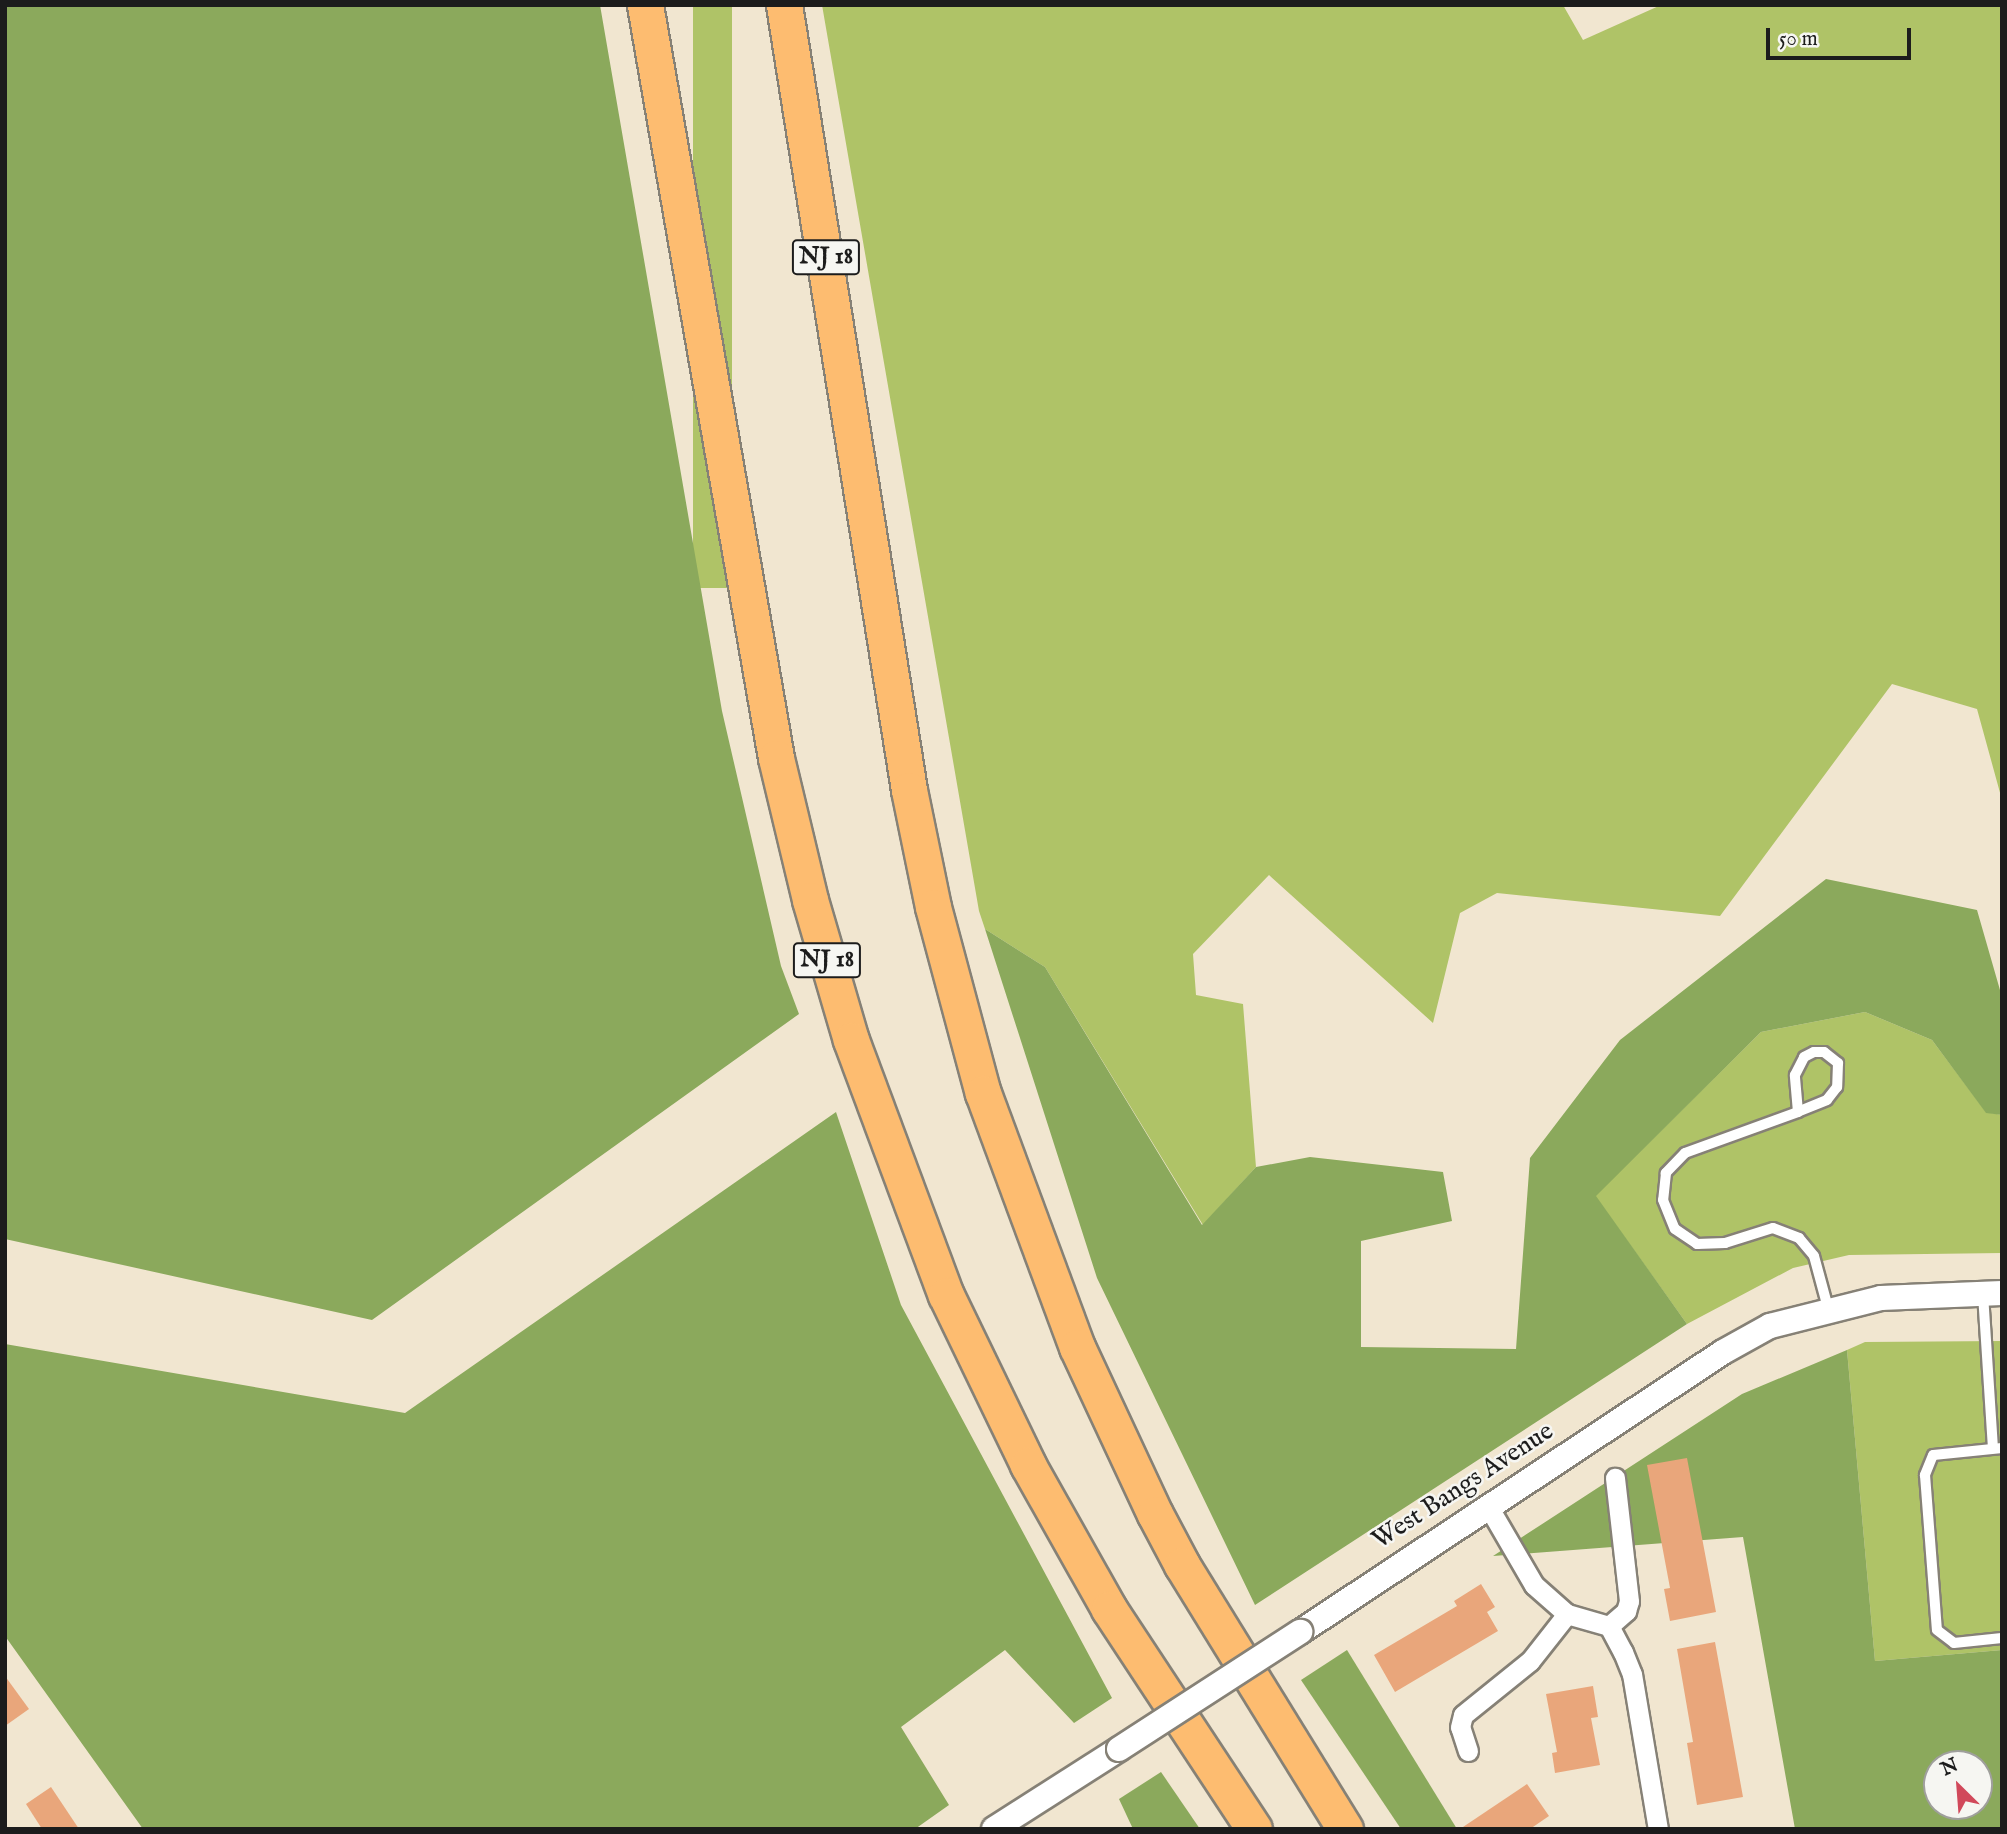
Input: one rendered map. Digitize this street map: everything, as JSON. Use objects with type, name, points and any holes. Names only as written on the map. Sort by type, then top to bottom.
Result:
[{"type":"highway","name":"NJ 18","points":[[645,5],[776,758],[810,900],[859,1065],[946,1295],[1028,1465],[1109,1609],[1254,1829]]},
{"type":"highway","name":"NJ 18","points":[[784,5],[909,790],[936,920],[983,1093],[1042,1261],[1144,1491],[1182,1566],[1345,1829]]},
{"type":"street","name":"West Bangs Avenue","points":[[994,1829],[1300,1632],[1723,1352],[1770,1326],[1828,1308],[1914,1294],[1993,1293]]},
{"type":"street","points":[[1609,1626],[1626,1611],[1629,1601],[1615,1478]]},
{"type":"street","points":[[1488,1506],[1534,1585],[1567,1614],[1609,1626],[1632,1674],[1658,1829]]},
{"type":"street","points":[[1468,1751],[1460,1727],[1463,1715],[1530,1661],[1567,1614]]},
{"type":"lane","points":[[1798,1112],[1798,1066],[1814,1052],[1832,1055],[1840,1074],[1837,1087],[1827,1100],[1798,1112],[1685,1153],[1666,1173],[1663,1200],[1675,1229],[1697,1244],[1714,1245],[1773,1228],[1799,1238],[1814,1256],[1828,1308]]},
{"type":"lane","points":[[1993,1293],[1997,1447],[1945,1452],[1928,1460],[1927,1512],[1937,1630],[1954,1643],[2002,1638]]},
{"type":"green space","points":[[5,5],[600,5],[722,711],[781,966],[799,1014],[372,1320],[5,1239]]},
{"type":"green space","points":[[693,5],[732,5],[732,588],[693,588]]},
{"type":"green space","points":[[822,5],[1563,5],[1583,40],[1661,5],[2002,5],[2002,800],[1977,709],[1892,684],[1720,916],[1497,893],[1460,913],[1433,1023],[1269,875],[1193,954],[1196,995],[1243,1004],[1256,1167],[1203,1225],[1045,967],[985,929],[979,911]]},
{"type":"green space","points":[[1826,879],[1977,910],[2002,997],[2002,1115],[1986,1113],[1932,1040],[1865,1012],[1761,1032],[1596,1196],[1687,1324],[1255,1605],[1097,1278],[985,929],[1045,967],[1202,1225],[1256,1167],[1310,1157],[1443,1172],[1452,1221],[1361,1241],[1361,1347],[1516,1349],[1530,1158],[1620,1040]]},
{"type":"green space","points":[[1865,1012],[1932,1040],[1986,1112],[2002,1115],[2002,1253],[1849,1255],[1793,1268],[1687,1324],[1595,1196],[1761,1032]]},
{"type":"green space","points":[[836,1112],[901,1305],[1112,1698],[1074,1723],[1005,1650],[901,1727],[949,1805],[915,1829],[143,1829],[5,1636],[5,1344],[405,1413]]},
{"type":"green space","points":[[2002,1341],[2002,1650],[1875,1661],[1847,1350],[1865,1342]]},
{"type":"green space","points":[[1847,1350],[1875,1661],[2002,1650],[2002,1829],[1795,1829],[1743,1537],[1493,1556],[1742,1394]]},
{"type":"green space","points":[[1347,1650],[1457,1829],[1401,1829],[1301,1680]]},
{"type":"green space","points":[[1161,1772],[1200,1829],[1133,1829],[1119,1799]]},
{"type":"building","points":[[1687,1458],[1716,1612],[1670,1621],[1664,1589],[1670,1588],[1647,1465]]},
{"type":"building","points":[[1481,1584],[1495,1607],[1487,1612],[1498,1631],[1395,1692],[1374,1655],[1457,1606],[1454,1601]]},
{"type":"building","points":[[1715,1642],[1743,1797],[1697,1805],[1687,1743],[1693,1742],[1677,1649]]},
{"type":"building","points":[[5,1676],[29,1709],[5,1726]]},
{"type":"building","points":[[1593,1686],[1598,1717],[1591,1718],[1600,1765],[1555,1773],[1552,1753],[1557,1752],[1546,1694]]},
{"type":"building","points":[[1527,1784],[1549,1816],[1530,1829],[1460,1829]]},
{"type":"building","points":[[51,1787],[79,1829],[42,1829],[26,1804]]}]
